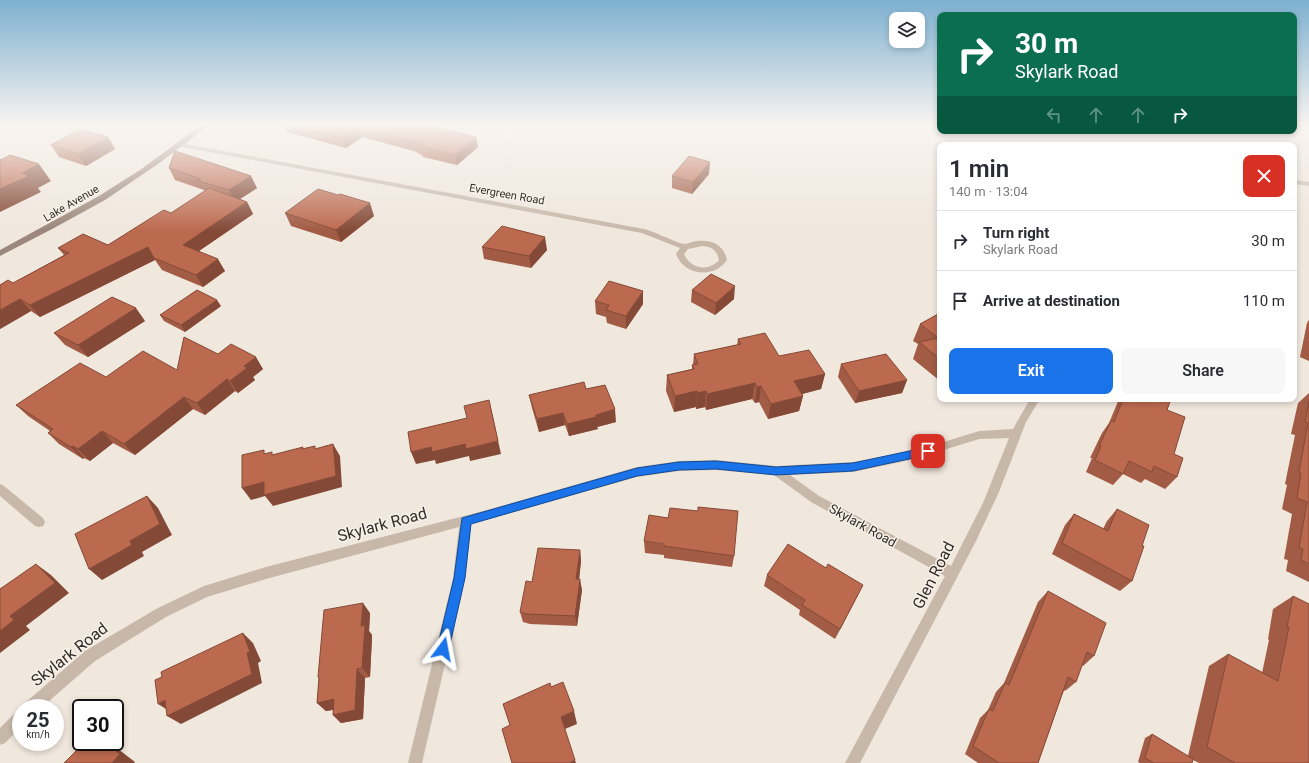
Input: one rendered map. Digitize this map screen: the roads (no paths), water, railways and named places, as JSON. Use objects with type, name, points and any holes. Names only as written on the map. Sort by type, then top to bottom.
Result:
[{"type":"main road","name":"Lake Avenue","points":[[0,253],[50,228],[101,198],[158,160]]},
{"type":"street","name":"Evergreen Road","points":[[259,160],[644,231],[685,247]]},
{"type":"street","points":[[1297,182],[1309,184]]},
{"type":"street","points":[[696,243],[712,245],[720,249],[723,253],[723,260],[717,267],[708,270],[697,270],[688,267],[683,263],[680,254],[685,247],[696,243]]},
{"type":"street","name":"Glen Road","points":[[852,763],[953,574],[988,503],[1017,433],[1033,402]]},
{"type":"street","name":"Skylark Road","points":[[40,699],[90,656],[161,612],[204,592],[266,573],[466,521],[637,472],[679,466],[716,465],[776,471],[853,467],[915,455],[979,435],[1017,433]]},
{"type":"street","name":"Skylark Road","points":[[776,471],[815,499],[953,574]]},
{"type":"street","points":[[0,489],[39,522]]},
{"type":"street","points":[[415,763],[459,578],[466,521]]},
{"type":"street","points":[[0,738],[12,726]]}]
